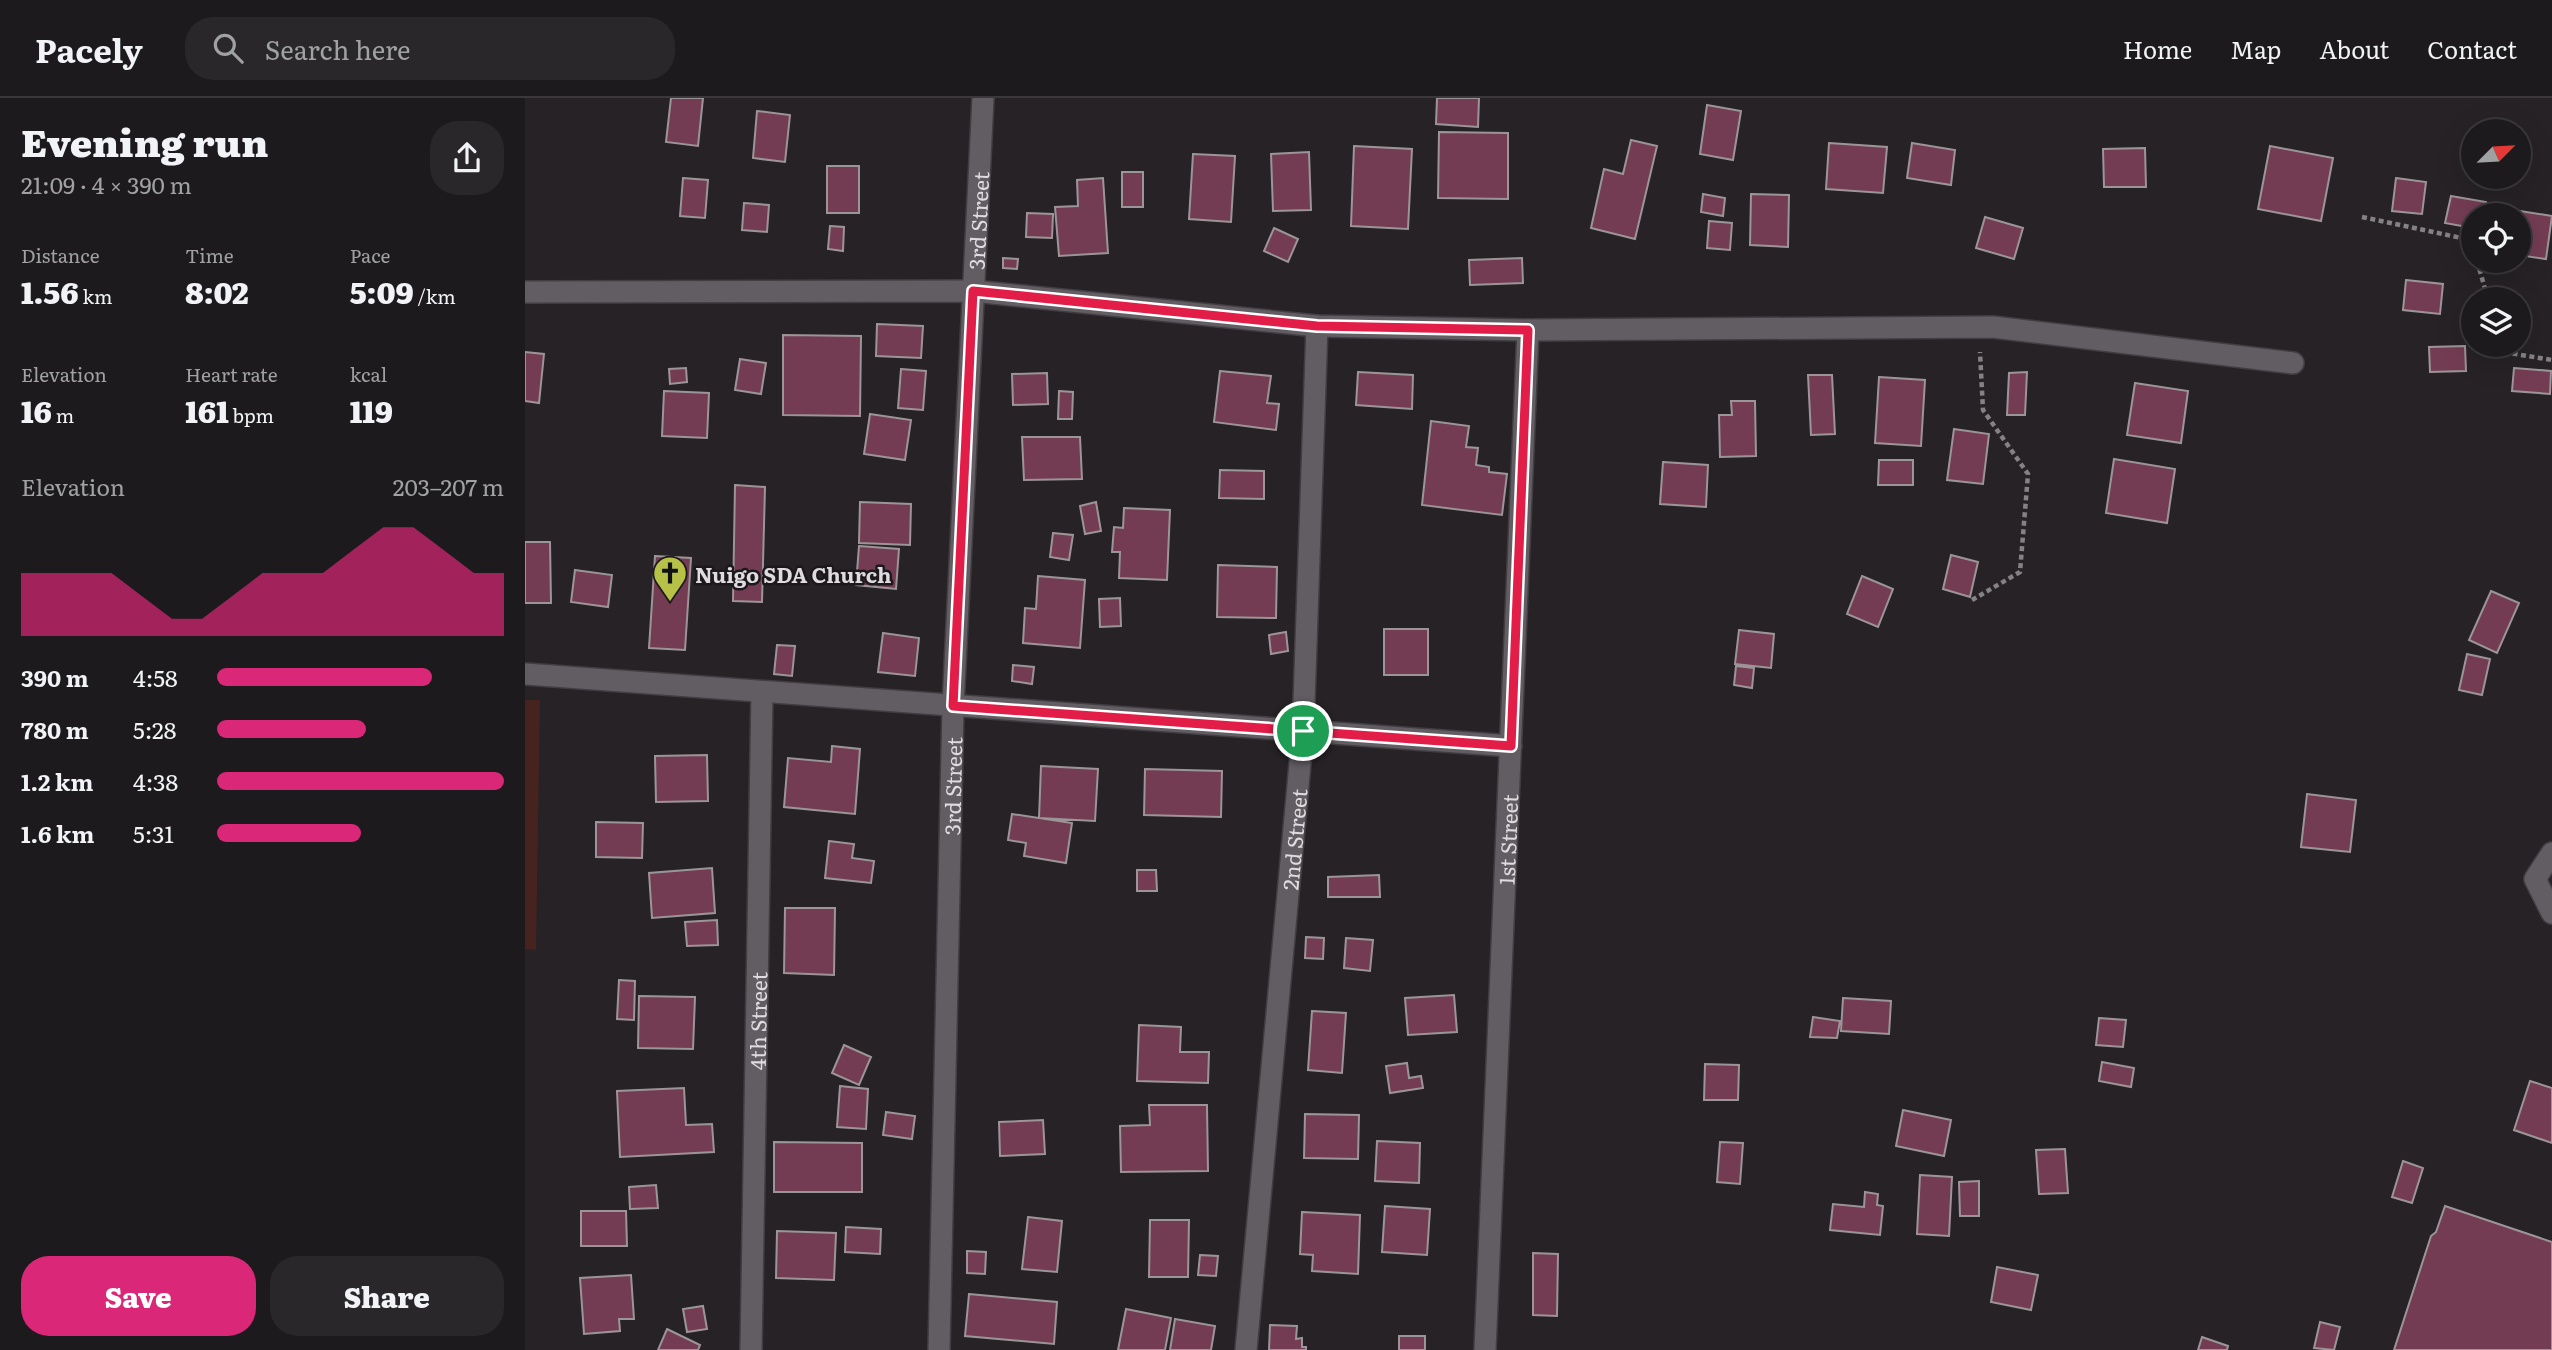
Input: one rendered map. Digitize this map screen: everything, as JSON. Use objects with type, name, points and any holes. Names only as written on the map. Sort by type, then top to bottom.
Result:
[{"type":"street","name":"3rd Street","points":[[939,1350],[953,706],[983,98]]},
{"type":"street","points":[[525,292],[973,291],[1317,326],[1528,330],[1978,327],[2293,363]]},
{"type":"street","name":"2nd Street","points":[[1246,1350],[1303,731],[1317,326]]},
{"type":"street","name":"1st Street","points":[[1485,1350],[1528,330]]},
{"type":"street","points":[[525,674],[1511,746]]},
{"type":"street","name":"4th Street","points":[[751,1350],[762,692]]},
{"type":"street","points":[[2552,853],[2535,879],[2552,913]]},
{"type":"path","points":[[2362,217],[2461,238]]},
{"type":"path","points":[[1972,600],[2021,572],[2028,474],[1983,410],[1978,327]]},
{"type":"path","points":[[2531,357],[2552,360]]},
{"type":"shaded area","points":[[525,700],[540,700],[536,950],[525,949]]},
{"type":"building","points":[[671,98],[703,98],[698,146],[666,142]]},
{"type":"building","points":[[1437,98],[1479,98],[1478,127],[1436,124]]},
{"type":"building","points":[[1707,105],[1741,111],[1733,160],[1700,154]]},
{"type":"building","points":[[757,111],[790,115],[785,162],[753,158]]},
{"type":"building","points":[[1439,132],[1508,133],[1508,199],[1438,198]]},
{"type":"building","points":[[1631,140],[1657,146],[1635,239],[1591,228],[1604,169],[1623,174]]},
{"type":"building","points":[[1829,143],[1887,147],[1883,193],[1826,189]]},
{"type":"building","points":[[1912,143],[1955,150],[1951,185],[1907,178]]},
{"type":"building","points":[[1354,146],[1412,149],[1408,229],[1351,226]]},
{"type":"building","points":[[2270,146],[2333,158],[2321,221],[2258,209]]},
{"type":"building","points":[[2145,148],[2146,187],[2104,187],[2103,149]]},
{"type":"building","points":[[1309,152],[1311,210],[1273,211],[1271,154]]},
{"type":"building","points":[[1193,154],[1235,156],[1231,222],[1189,219]]},
{"type":"building","points":[[827,166],[859,166],[859,213],[827,213]]},
{"type":"building","points":[[1122,172],[1143,172],[1143,207],[1122,207]]},
{"type":"building","points":[[683,178],[708,180],[705,218],[680,216]]},
{"type":"building","points":[[1103,178],[1108,253],[1059,256],[1055,207],[1078,206],[1077,180]]},
{"type":"building","points":[[2396,178],[2426,182],[2422,214],[2392,211]]},
{"type":"building","points":[[1703,194],[1725,198],[1723,216],[1701,212]]},
{"type":"building","points":[[1751,194],[1789,195],[1788,247],[1750,245]]},
{"type":"building","points":[[2451,196],[2486,202],[2461,203],[2461,226],[2445,223]]},
{"type":"building","points":[[744,203],[769,205],[767,232],[742,230]]},
{"type":"building","points":[[1027,213],[1053,214],[1052,238],[1026,237]]},
{"type":"building","points":[[2531,213],[2552,216],[2546,259],[2531,257]]},
{"type":"building","points":[[1985,217],[2023,228],[2014,259],[1976,248]]},
{"type":"building","points":[[1709,221],[1732,223],[1730,250],[1707,248]]},
{"type":"building","points":[[830,226],[844,227],[843,251],[828,249]]},
{"type":"building","points":[[1274,228],[1298,239],[1288,262],[1264,251]]},
{"type":"building","points":[[1003,258],[1018,259],[1017,269],[1003,268]]},
{"type":"building","points":[[1522,258],[1523,283],[1470,285],[1469,260]]},
{"type":"building","points":[[2406,280],[2443,284],[2440,314],[2403,310]]},
{"type":"building","points":[[877,324],[923,326],[921,358],[876,356]]},
{"type":"building","points":[[783,335],[861,336],[860,416],[783,415]]},
{"type":"building","points":[[2461,346],[2461,357],[2465,357],[2466,371],[2430,372],[2429,347]]},
{"type":"building","points":[[525,352],[544,354],[539,403],[525,401]]},
{"type":"building","points":[[740,359],[766,363],[761,394],[735,390]]},
{"type":"building","points":[[686,368],[687,382],[670,384],[669,369]]},
{"type":"building","points":[[2514,368],[2551,371],[2550,394],[2512,391]]},
{"type":"building","points":[[901,369],[926,371],[923,410],[898,408]]},
{"type":"building","points":[[1220,371],[1271,376],[1267,403],[1279,404],[1276,430],[1214,422]]},
{"type":"building","points":[[1358,372],[1413,375],[1412,409],[1356,405]]},
{"type":"building","points":[[2027,372],[2025,415],[2007,415],[2009,373]]},
{"type":"building","points":[[1047,373],[1048,404],[1013,405],[1012,374]]},
{"type":"building","points":[[1808,375],[1832,375],[1835,434],[1811,435]]},
{"type":"building","points":[[1879,377],[1925,380],[1921,446],[1875,443]]},
{"type":"building","points":[[2135,383],[2188,391],[2181,443],[2127,435]]},
{"type":"building","points":[[664,391],[709,393],[707,438],[662,436]]},
{"type":"building","points":[[1059,391],[1073,392],[1072,419],[1058,419]]},
{"type":"building","points":[[1731,401],[1755,401],[1756,456],[1720,457],[1719,415],[1732,415]]},
{"type":"building","points":[[870,414],[911,420],[905,460],[864,454]]},
{"type":"building","points":[[1431,421],[1469,426],[1466,447],[1478,448],[1476,465],[1489,467],[1489,472],[1507,474],[1502,515],[1422,505]]},
{"type":"building","points":[[1954,429],[1989,434],[1983,484],[1947,480]]},
{"type":"building","points":[[1022,437],[1080,437],[1082,479],[1024,480]]},
{"type":"building","points":[[2114,459],[2175,469],[2167,523],[2106,513]]},
{"type":"building","points":[[1879,460],[1913,460],[1913,485],[1878,485]]},
{"type":"building","points":[[1663,462],[1708,465],[1706,507],[1660,504]]},
{"type":"building","points":[[1220,470],[1264,471],[1264,499],[1219,498]]},
{"type":"building","points":[[735,485],[765,487],[762,602],[733,601]]},
{"type":"building","points":[[860,502],[911,504],[910,545],[859,543]]},
{"type":"building","points":[[1096,502],[1101,531],[1085,534],[1080,506]]},
{"type":"building","points":[[1124,508],[1170,510],[1167,580],[1119,578],[1120,552],[1112,552],[1114,527],[1123,528]]},
{"type":"building","points":[[1053,533],[1073,535],[1069,560],[1050,557]]},
{"type":"building","points":[[525,542],[550,542],[551,603],[525,603]]},
{"type":"building","points":[[859,546],[899,549],[896,589],[856,585]]},
{"type":"building","points":[[1951,555],[1978,562],[1970,597],[1943,589]]},
{"type":"building","name":"Nuigo SDA Church","points":[[655,556],[691,558],[685,650],[649,648]]},
{"type":"building","points":[[1218,565],[1277,567],[1276,618],[1217,617]]},
{"type":"building","points":[[575,570],[612,575],[608,607],[571,602]]},
{"type":"building","points":[[1038,576],[1085,580],[1080,648],[1023,643],[1025,608],[1036,609]]},
{"type":"building","points":[[1862,576],[1893,589],[1878,627],[1847,614]]},
{"type":"building","points":[[2491,591],[2519,603],[2497,653],[2469,640]]},
{"type":"building","points":[[1120,598],[1121,626],[1100,627],[1099,599]]},
{"type":"building","points":[[1384,629],[1428,629],[1428,675],[1384,675]]},
{"type":"building","points":[[1739,630],[1774,634],[1771,668],[1735,664]]},
{"type":"building","points":[[1286,632],[1288,651],[1271,654],[1269,635]]},
{"type":"building","points":[[883,633],[919,638],[915,676],[878,672]]},
{"type":"building","points":[[777,645],[795,646],[792,676],[774,674]]},
{"type":"building","points":[[2467,654],[2490,659],[2482,695],[2459,690]]},
{"type":"building","points":[[1013,665],[1034,667],[1032,684],[1012,681]]},
{"type":"building","points":[[1736,666],[1754,668],[1752,688],[1734,685]]},
{"type":"building","points":[[832,746],[860,749],[855,814],[784,807],[788,758],[831,762]]},
{"type":"building","points":[[707,755],[708,801],[656,802],[655,756]]},
{"type":"building","points":[[1041,766],[1098,769],[1095,821],[1039,818]]},
{"type":"building","points":[[1145,769],[1222,771],[1221,817],[1144,815]]},
{"type":"building","points":[[2307,794],[2356,800],[2350,852],[2301,847]]},
{"type":"building","points":[[1012,814],[1072,823],[1066,863],[1024,856],[1026,843],[1008,840]]},
{"type":"building","points":[[596,822],[643,823],[642,858],[596,857]]},
{"type":"building","points":[[829,841],[854,844],[852,858],[874,861],[871,883],[825,878]]},
{"type":"building","points":[[712,868],[715,913],[652,918],[649,873]]},
{"type":"building","points":[[1137,870],[1156,870],[1157,891],[1137,891]]},
{"type":"building","points":[[1379,875],[1380,897],[1328,897],[1328,877]]},
{"type":"building","points":[[785,908],[835,908],[834,975],[784,973]]},
{"type":"building","points":[[717,920],[718,945],[687,946],[685,922]]},
{"type":"building","points":[[1306,937],[1324,938],[1323,959],[1305,958]]},
{"type":"building","points":[[1346,938],[1373,940],[1370,971],[1344,968]]},
{"type":"building","points":[[619,980],[635,981],[634,1020],[617,1019]]},
{"type":"building","points":[[1454,995],[1457,1032],[1408,1035],[1405,998]]},
{"type":"building","points":[[639,996],[695,997],[693,1049],[638,1048]]},
{"type":"building","points":[[1843,998],[1891,1001],[1889,1034],[1841,1031]]},
{"type":"building","points":[[1312,1011],[1346,1013],[1342,1073],[1308,1070]]},
{"type":"building","points":[[1813,1017],[1840,1021],[1837,1038],[1810,1037]]},
{"type":"building","points":[[2099,1018],[2126,1020],[2123,1047],[2096,1045]]},
{"type":"building","points":[[1139,1025],[1181,1027],[1180,1052],[1209,1052],[1208,1083],[1137,1081]]},
{"type":"building","points":[[844,1045],[871,1057],[859,1085],[832,1073]]},
{"type":"building","points":[[2102,1062],[2134,1068],[2131,1087],[2099,1081]]},
{"type":"building","points":[[1407,1063],[1409,1078],[1421,1076],[1423,1088],[1390,1093],[1386,1066]]},
{"type":"building","points":[[1705,1064],[1739,1065],[1738,1100],[1704,1100]]},
{"type":"building","points":[[2530,1081],[2552,1088],[2552,1143],[2514,1130]]},
{"type":"building","points":[[840,1086],[868,1089],[866,1129],[837,1127]]},
{"type":"building","points":[[684,1088],[686,1125],[712,1124],[714,1152],[620,1157],[617,1091]]},
{"type":"building","points":[[1149,1105],[1207,1105],[1208,1171],[1121,1172],[1120,1126],[1150,1125]]},
{"type":"building","points":[[1903,1110],[1951,1120],[1944,1156],[1896,1146]]},
{"type":"building","points":[[886,1112],[915,1116],[912,1139],[883,1135]]},
{"type":"building","points":[[1305,1114],[1359,1115],[1358,1159],[1304,1158]]},
{"type":"building","points":[[1043,1120],[1045,1154],[1000,1156],[999,1122]]},
{"type":"building","points":[[1377,1141],[1420,1143],[1419,1183],[1375,1181]]},
{"type":"building","points":[[774,1142],[862,1143],[862,1192],[774,1192]]},
{"type":"building","points":[[1720,1142],[1743,1143],[1740,1184],[1717,1182]]},
{"type":"building","points":[[2065,1149],[2068,1193],[2039,1194],[2036,1150]]},
{"type":"building","points":[[2403,1161],[2423,1168],[2412,1203],[2392,1197]]},
{"type":"building","points":[[1920,1175],[1952,1177],[1949,1236],[1917,1234]]},
{"type":"building","points":[[1979,1181],[1979,1216],[1960,1216],[1959,1182]]},
{"type":"building","points":[[656,1185],[658,1208],[630,1209],[629,1187]]},
{"type":"building","points":[[1865,1192],[1878,1194],[1877,1205],[1883,1206],[1880,1235],[1830,1230],[1833,1204],[1864,1207]]},
{"type":"building","points":[[1385,1206],[1430,1209],[1427,1255],[1382,1252]]},
{"type":"building","points":[[2445,1206],[2552,1242],[2552,1350],[2394,1350],[2431,1236],[2436,1232]]},
{"type":"building","points":[[581,1211],[626,1211],[627,1246],[581,1246]]},
{"type":"building","points":[[1302,1212],[1360,1215],[1358,1274],[1312,1271],[1313,1255],[1300,1254]]},
{"type":"building","points":[[1028,1217],[1062,1221],[1057,1272],[1022,1269]]},
{"type":"building","points":[[1150,1220],[1189,1220],[1188,1277],[1149,1277]]},
{"type":"building","points":[[846,1227],[881,1229],[880,1254],[845,1252]]},
{"type":"building","points":[[777,1231],[836,1233],[834,1280],[776,1278]]},
{"type":"building","points":[[967,1251],[986,1252],[985,1274],[967,1273]]},
{"type":"building","points":[[1533,1253],[1558,1254],[1557,1316],[1533,1315]]},
{"type":"building","points":[[1200,1255],[1218,1256],[1216,1276],[1198,1275]]},
{"type":"building","points":[[1997,1267],[2038,1275],[2031,1310],[1991,1302]]},
{"type":"building","points":[[631,1275],[634,1319],[619,1319],[620,1331],[584,1334],[580,1278]]},
{"type":"building","points":[[969,1294],[1057,1302],[1054,1344],[965,1336]]},
{"type":"building","points":[[703,1306],[707,1329],[687,1332],[683,1309]]},
{"type":"building","points":[[1126,1309],[1171,1318],[1165,1350],[1118,1350]]},
{"type":"building","points":[[1175,1319],[1215,1326],[1211,1350],[1170,1350]]},
{"type":"building","points":[[2320,1322],[2340,1327],[2334,1350],[2314,1348]]},
{"type":"building","points":[[1270,1325],[1297,1326],[1296,1339],[1302,1338],[1302,1347],[1306,1347],[1306,1350],[1269,1350]]},
{"type":"building","points":[[667,1329],[700,1345],[698,1350],[658,1350]]},
{"type":"building","points":[[1399,1336],[1425,1336],[1425,1350],[1399,1350]]},
{"type":"building","points":[[2202,1337],[2228,1346],[2227,1350],[2198,1350]]},
{"type":"place","name":"Nuigo SDA Church","points":[[670,603]]},
{"type":"route","points":[[973,291],[1317,326],[1528,330],[1511,746],[1303,731],[953,706],[973,291]]}]
